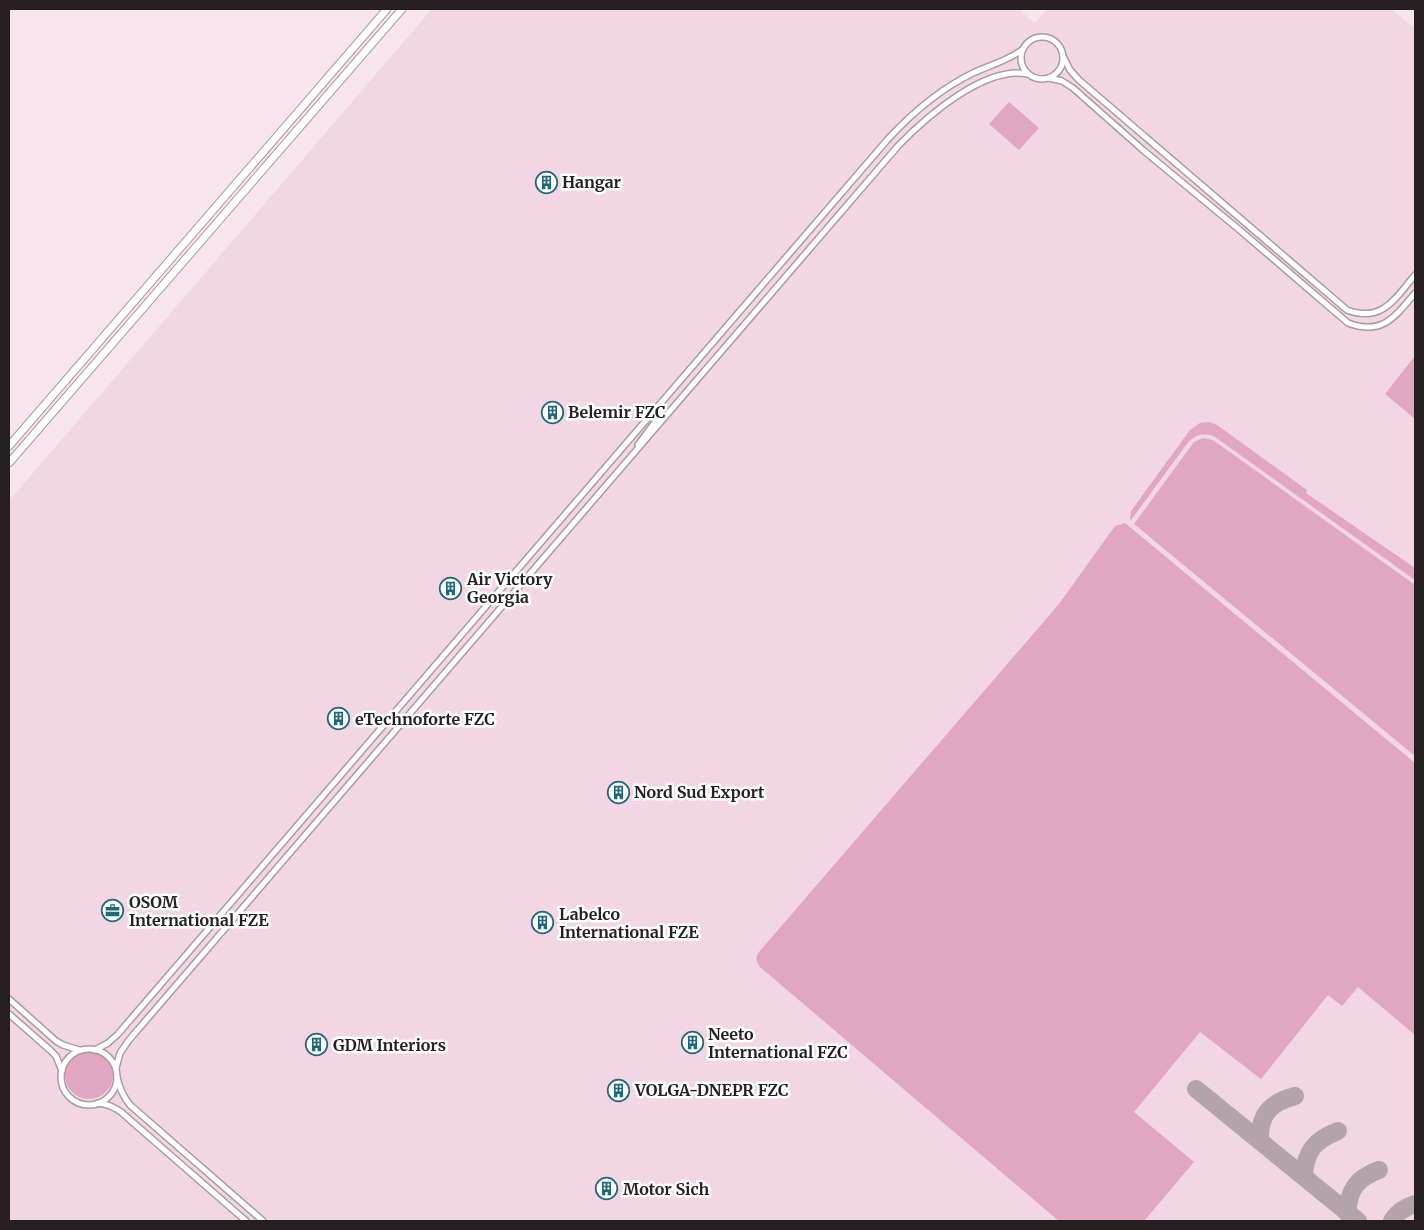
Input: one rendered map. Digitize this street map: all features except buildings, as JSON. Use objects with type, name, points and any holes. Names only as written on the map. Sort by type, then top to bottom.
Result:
[{"type":"street","points":[[9,446],[387,9]]},
{"type":"street","points":[[9,463],[402,9]]},
{"type":"street","points":[[95,1050],[108,1043],[118,1034],[882,146],[906,119],[927,101],[950,86],[1011,57],[1036,37],[1048,37],[1058,43],[1070,70],[1079,80],[1348,310],[1357,313],[1376,313],[1393,302],[1415,275]]},
{"type":"street","points":[[1022,50],[1021,63],[1028,74],[1034,78],[1049,78],[1062,81],[1073,88],[1143,150],[1348,323],[1358,327],[1380,326],[1390,321],[1415,293]]},
{"type":"street","points":[[1049,78],[1060,70],[1064,58]]},
{"type":"street","points":[[264,1221],[130,1105],[119,1087],[117,1077],[116,1068],[120,1053],[129,1040],[916,128],[941,107],[976,86],[1006,73],[1028,74]]},
{"type":"street","points":[[121,317],[127,317],[128,325]]},
{"type":"street","points":[[635,452],[641,439],[661,414],[661,409],[658,406]]},
{"type":"street","points":[[9,999],[56,1041],[80,1051]]},
{"type":"street","points":[[9,1014],[50,1050],[60,1064],[64,1087],[73,1099],[87,1104],[98,1103],[115,1107],[246,1221]]},
{"type":"street","points":[[62,1072],[68,1059],[87,1049],[95,1050],[108,1056],[116,1068]]},
{"type":"street","points":[[98,1103],[112,1093],[117,1077]]},
{"type":"shaded area","points":[[432,9],[1018,9],[1035,23],[1047,9],[1391,9],[1415,28],[1415,1221],[9,1221],[9,501]]},
{"type":"shaded area","points":[[1009,102],[1039,128],[1019,150],[989,124]]},
{"type":"shaded area","points":[[1415,356],[1415,419],[1385,394]]},
{"type":"shaded area","points":[[1209,422],[1217,425],[1307,490],[1306,493],[1415,568],[1415,580],[1215,437],[1204,434],[1198,435],[1189,441],[1131,520],[1131,511],[1190,430],[1200,423]]},
{"type":"shaded area","points":[[1203,438],[1213,440],[1415,585],[1415,756],[1134,524],[1194,442]]},
{"type":"shaded area","points":[[1125,523],[1415,763],[1415,1035],[1358,987],[1342,1006],[1328,995],[1261,1079],[1200,1032],[1134,1112],[1194,1162],[1144,1221],[1059,1221],[760,967],[757,958],[759,952],[1059,604],[1115,526]]},
{"type":"shaded area","points":[[89,1051],[98,1053],[106,1058],[111,1066],[113,1075],[111,1084],[106,1092],[98,1097],[89,1099],[80,1097],[72,1092],[67,1084],[65,1075],[67,1066],[72,1058],[80,1053]]},
{"type":"taxiway","points":[[1196,1089],[1358,1221]]},
{"type":"taxiway","points":[[1260,1141],[1261,1124],[1267,1111],[1278,1102],[1295,1096]]},
{"type":"taxiway","points":[[1304,1177],[1306,1160],[1309,1153],[1323,1138],[1338,1131]]},
{"type":"taxiway","points":[[1347,1213],[1352,1191],[1365,1177],[1379,1170]]},
{"type":"taxiway","points":[[1392,1221],[1402,1210],[1415,1204]]},
{"type":"place","name":"Hangar","points":[[546,182]]},
{"type":"place","name":"Belemir FZC","points":[[552,412]]},
{"type":"place","name":"Air Victory Georgia","points":[[451,588]]},
{"type":"place","name":"eTechnoforte FZC","points":[[339,719]]},
{"type":"place","name":"Nord Sud Export","points":[[618,792]]},
{"type":"place","name":"OSOM International FZE","points":[[113,911]]},
{"type":"place","name":"Labelco International FZE","points":[[543,923]]},
{"type":"place","name":"Neeto International FZC","points":[[692,1043]]},
{"type":"place","name":"GDM Interiors","points":[[317,1045]]},
{"type":"place","name":"VOLGA-DNEPR FZC","points":[[619,1090]]},
{"type":"place","name":"Motor Sich","points":[[607,1189]]}]
